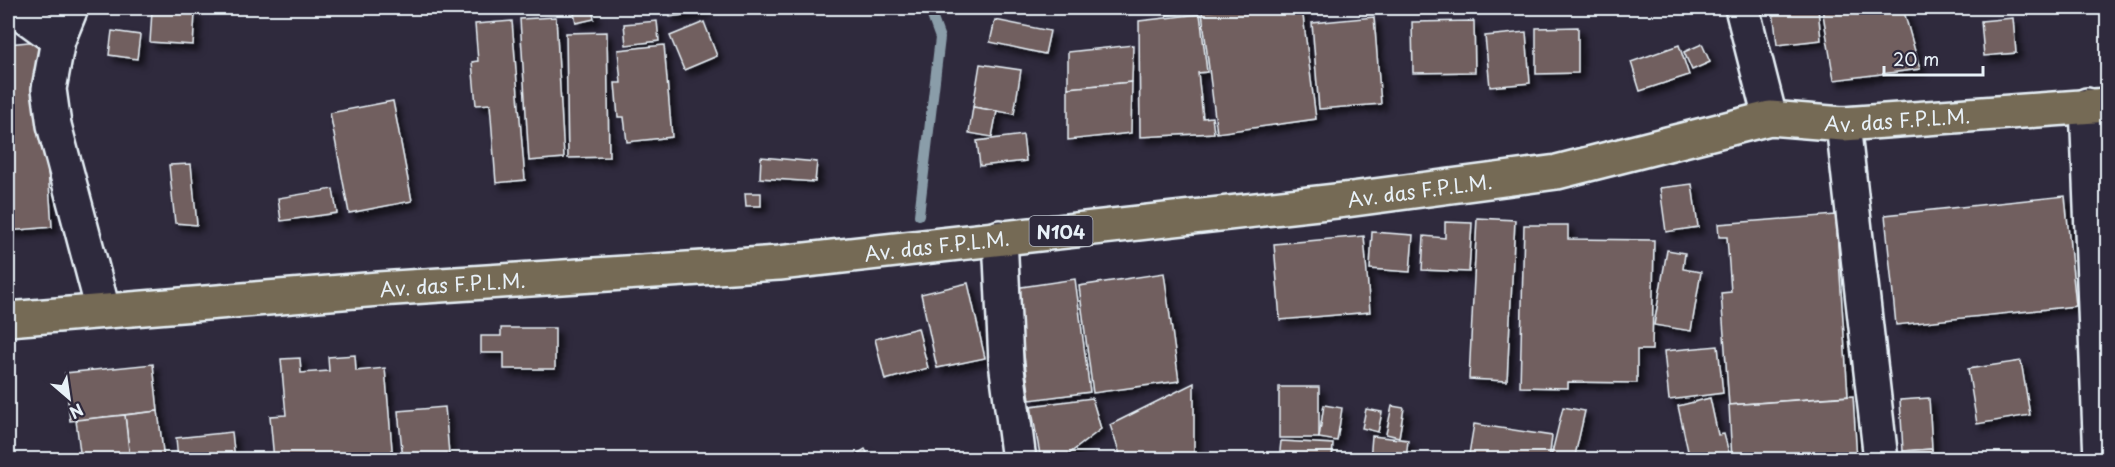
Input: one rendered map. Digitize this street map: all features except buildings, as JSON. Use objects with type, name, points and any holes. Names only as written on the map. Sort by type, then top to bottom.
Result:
[{"type":"main road","name":"Av. das F.P.L.M.","points":[[8,319],[379,289],[779,263],[1345,200],[1557,172],[1770,118],[1843,124],[2097,105]]},
{"type":"street","points":[[14,8],[57,40]]},
{"type":"street","points":[[71,8],[57,40],[49,89],[54,124],[104,310]]},
{"type":"street","points":[[1742,8],[1770,118]]},
{"type":"street","points":[[2097,105],[2101,459]]},
{"type":"street","points":[[1843,124],[1881,459]]},
{"type":"street","points":[[1000,237],[1005,362],[1019,459]]},
{"type":"waterway","points":[[919,215],[940,38],[929,8]]}]
